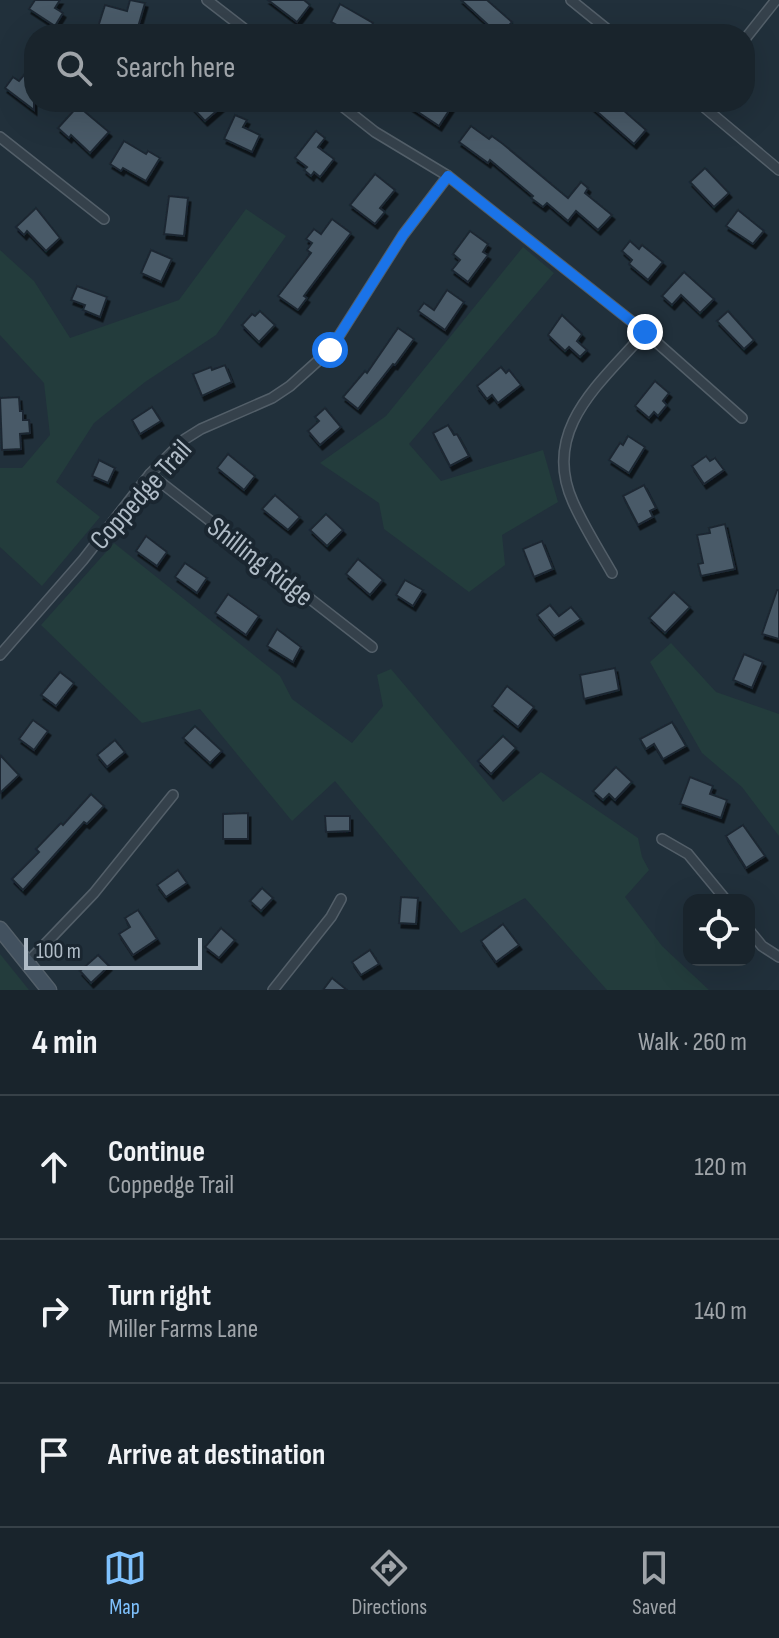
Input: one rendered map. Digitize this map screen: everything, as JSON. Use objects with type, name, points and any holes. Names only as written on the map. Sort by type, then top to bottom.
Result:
[{"type":"street","points":[[207,0],[238,24]]},
{"type":"street","points":[[571,0],[601,24]]},
{"type":"street","points":[[755,26],[776,0]]},
{"type":"street","points":[[350,112],[375,132],[448,176],[645,332],[742,418]]},
{"type":"street","points":[[710,112],[779,170]]},
{"type":"street","points":[[0,137],[104,219]]},
{"type":"street","name":"Coppedge Trail","points":[[0,655],[83,560],[150,474],[185,439],[272,398],[311,369],[330,350],[403,235],[448,176]]},
{"type":"street","points":[[612,573],[567,487],[565,438],[580,408],[645,332]]},
{"type":"street","name":"Shilling Ridge","points":[[150,474],[372,647]]},
{"type":"street","points":[[28,962],[94,893],[173,795]]},
{"type":"street","points":[[662,839],[688,854],[721,894]]},
{"type":"street","points":[[273,990],[331,917],[341,899]]},
{"type":"street","points":[[0,929],[49,990]]},
{"type":"street","points":[[755,937],[779,957]]},
{"type":"green space","points":[[246,209],[286,236],[216,335],[145,382],[94,423],[56,482],[100,517],[42,586],[0,547],[0,468],[22,468],[50,435],[44,383],[0,335],[0,250],[34,281],[70,338],[179,300]]},
{"type":"green space","points":[[523,247],[554,273],[409,444],[441,481],[543,450],[558,502],[502,535],[505,565],[469,592],[384,529],[379,503],[320,463],[386,416]]},
{"type":"green space","points":[[114,543],[280,676],[292,699],[352,743],[383,706],[377,675],[391,669],[503,802],[541,772],[638,838],[649,870],[625,897],[662,946],[709,990],[607,990],[525,898],[461,933],[335,781],[292,821],[200,709],[142,723],[41,625]]},
{"type":"green space","points":[[671,643],[716,692],[779,714],[779,836],[742,787],[702,753],[650,662]]},
{"type":"green space","points":[[0,954],[29,990],[0,990]]},
{"type":"building","points":[[35,0],[60,0],[55,8],[63,13],[56,24],[52,24],[29,9]]},
{"type":"building","points":[[130,0],[145,3],[139,24],[99,24],[105,5],[127,11]]},
{"type":"building","points":[[268,0],[304,0],[310,5],[297,22]]},
{"type":"building","points":[[461,0],[487,0],[512,22],[487,24]]},
{"type":"building","points":[[340,4],[373,23],[335,24],[331,22]]},
{"type":"building","points":[[24,75],[24,102],[5,88],[13,77],[19,81]]},
{"type":"building","points":[[73,112],[85,112],[109,132],[90,153],[71,135],[69,138],[58,128]]},
{"type":"building","points":[[197,112],[215,112],[205,121]]},
{"type":"building","points":[[418,112],[448,112],[439,126]]},
{"type":"building","points":[[597,112],[625,112],[646,130],[634,144]]},
{"type":"building","points":[[235,115],[247,120],[243,127],[260,135],[252,152],[224,139]]},
{"type":"building","points":[[471,126],[489,139],[492,136],[503,144],[568,198],[581,182],[588,188],[585,193],[612,215],[598,230],[576,211],[568,221],[547,203],[543,207],[490,160],[488,163],[459,142]]},
{"type":"building","points":[[316,131],[325,138],[318,147],[334,159],[320,177],[314,172],[311,176],[304,170],[307,167],[295,158]]},
{"type":"building","points":[[124,141],[160,158],[146,181],[110,164]]},
{"type":"building","points":[[705,168],[729,193],[714,207],[690,182]]},
{"type":"building","points":[[375,174],[395,190],[380,208],[385,212],[375,224],[350,205]]},
{"type":"building","points":[[169,196],[188,198],[184,236],[164,234]]},
{"type":"building","points":[[36,208],[60,238],[46,251],[27,231],[24,235],[16,227]]},
{"type":"building","points":[[738,210],[764,231],[753,244],[726,226]]},
{"type":"building","points":[[332,219],[351,233],[304,296],[307,298],[298,310],[278,296],[311,253],[307,250],[312,243],[306,239],[314,229],[321,234]]},
{"type":"building","points":[[470,231],[488,244],[483,252],[488,255],[468,282],[452,270],[460,260],[453,254]]},
{"type":"building","points":[[630,241],[639,249],[642,245],[663,262],[648,280],[629,264],[632,260],[622,251]]},
{"type":"building","points":[[151,250],[172,259],[161,282],[141,273]]},
{"type":"building","points":[[684,272],[714,299],[700,313],[681,295],[672,305],[662,296]]},
{"type":"building","points":[[77,286],[107,297],[100,317],[83,310],[85,305],[71,300]]},
{"type":"building","points":[[447,290],[464,302],[445,330],[418,311],[424,303],[434,310]]},
{"type":"building","points":[[260,311],[275,325],[259,342],[242,325],[252,314],[255,316]]},
{"type":"building","points":[[728,311],[754,340],[744,349],[717,321]]},
{"type":"building","points":[[562,315],[582,334],[577,341],[587,350],[580,357],[569,347],[565,351],[548,335]]},
{"type":"building","points":[[398,328],[414,339],[358,409],[343,397],[365,371],[367,373]]},
{"type":"building","points":[[225,365],[232,382],[202,396],[193,374]]},
{"type":"building","points":[[501,367],[506,373],[509,370],[521,385],[498,403],[492,395],[487,399],[477,386]]},
{"type":"building","points":[[655,381],[669,393],[663,401],[667,405],[658,416],[654,412],[649,418],[635,406]]},
{"type":"building","points":[[19,397],[20,411],[23,411],[23,420],[29,420],[30,433],[20,434],[21,449],[2,450],[0,398]]},
{"type":"building","points":[[152,407],[161,421],[140,434],[132,420]]},
{"type":"building","points":[[325,408],[341,427],[320,445],[308,431],[319,421],[315,417]]},
{"type":"building","points":[[448,425],[454,435],[457,434],[469,456],[450,466],[433,433]]},
{"type":"building","points":[[628,436],[645,447],[629,473],[609,460]]},
{"type":"building","points":[[228,454],[255,476],[244,490],[217,468]]},
{"type":"building","points":[[706,456],[710,461],[715,458],[724,470],[704,484],[692,466]]},
{"type":"building","points":[[99,460],[115,468],[108,483],[92,476]]},
{"type":"building","points":[[644,485],[656,508],[650,511],[653,517],[638,525],[623,496]]},
{"type":"building","points":[[275,495],[300,517],[288,530],[262,509]]},
{"type":"building","points":[[326,514],[343,530],[327,546],[310,530]]},
{"type":"building","points":[[725,524],[735,569],[701,576],[698,564],[703,563],[697,535],[710,533],[709,528]]},
{"type":"building","points":[[146,536],[167,552],[157,566],[136,551]]},
{"type":"building","points":[[542,541],[553,569],[534,577],[523,549]]},
{"type":"building","points":[[358,559],[383,580],[370,595],[346,574]]},
{"type":"building","points":[[185,563],[207,578],[197,593],[175,577]]},
{"type":"building","points":[[405,580],[423,590],[413,606],[396,595]]},
{"type":"building","points":[[779,590],[779,639],[762,634]]},
{"type":"building","points":[[674,592],[690,607],[665,633],[649,618]]},
{"type":"building","points":[[228,594],[259,616],[246,635],[215,613]]},
{"type":"building","points":[[550,605],[559,616],[571,607],[581,619],[554,636],[537,615]]},
{"type":"building","points":[[277,629],[301,647],[293,662],[267,646]]},
{"type":"building","points":[[744,654],[763,662],[752,688],[733,680]]},
{"type":"building","points":[[615,668],[619,690],[584,699],[580,675]]},
{"type":"building","points":[[60,672],[74,683],[56,706],[41,695]]},
{"type":"building","points":[[507,686],[534,707],[518,727],[492,706]]},
{"type":"building","points":[[33,720],[48,731],[34,750],[19,739]]},
{"type":"building","points":[[672,722],[686,746],[663,759],[654,744],[646,749],[640,739]]},
{"type":"building","points":[[195,726],[222,751],[210,763],[183,738]]},
{"type":"building","points":[[503,736],[516,748],[491,774],[478,761]]},
{"type":"building","points":[[115,740],[125,752],[107,767],[97,755]]},
{"type":"building","points":[[0,755],[19,775],[0,793]]},
{"type":"building","points":[[616,767],[632,782],[615,800],[609,794],[603,800],[593,791]]},
{"type":"building","points":[[690,777],[713,786],[710,794],[727,800],[721,818],[680,804]]},
{"type":"building","points":[[91,794],[104,806],[87,824],[84,822],[23,890],[12,879],[39,852],[36,849]]},
{"type":"building","points":[[248,813],[248,839],[223,839],[223,814]]},
{"type":"building","points":[[325,816],[350,816],[350,831],[326,832]]},
{"type":"building","points":[[743,825],[765,856],[746,868],[726,836]]},
{"type":"building","points":[[178,870],[187,883],[166,897],[157,885]]},
{"type":"building","points":[[262,888],[273,898],[261,911],[250,901]]},
{"type":"building","points":[[401,897],[418,898],[416,924],[399,923]]},
{"type":"building","points":[[138,910],[157,939],[133,955],[119,934],[130,927],[125,918]]},
{"type":"building","points":[[503,924],[519,945],[496,962],[481,941]]},
{"type":"building","points":[[221,928],[235,940],[219,958],[205,947]]},
{"type":"building","points":[[370,950],[379,964],[361,975],[352,962]]},
{"type":"building","points":[[98,955],[109,966],[91,983],[80,971]]},
{"type":"building","points":[[332,978],[347,990],[323,990]]},
{"type":"route","points":[[330,350],[403,235],[448,176],[645,332]]}]
